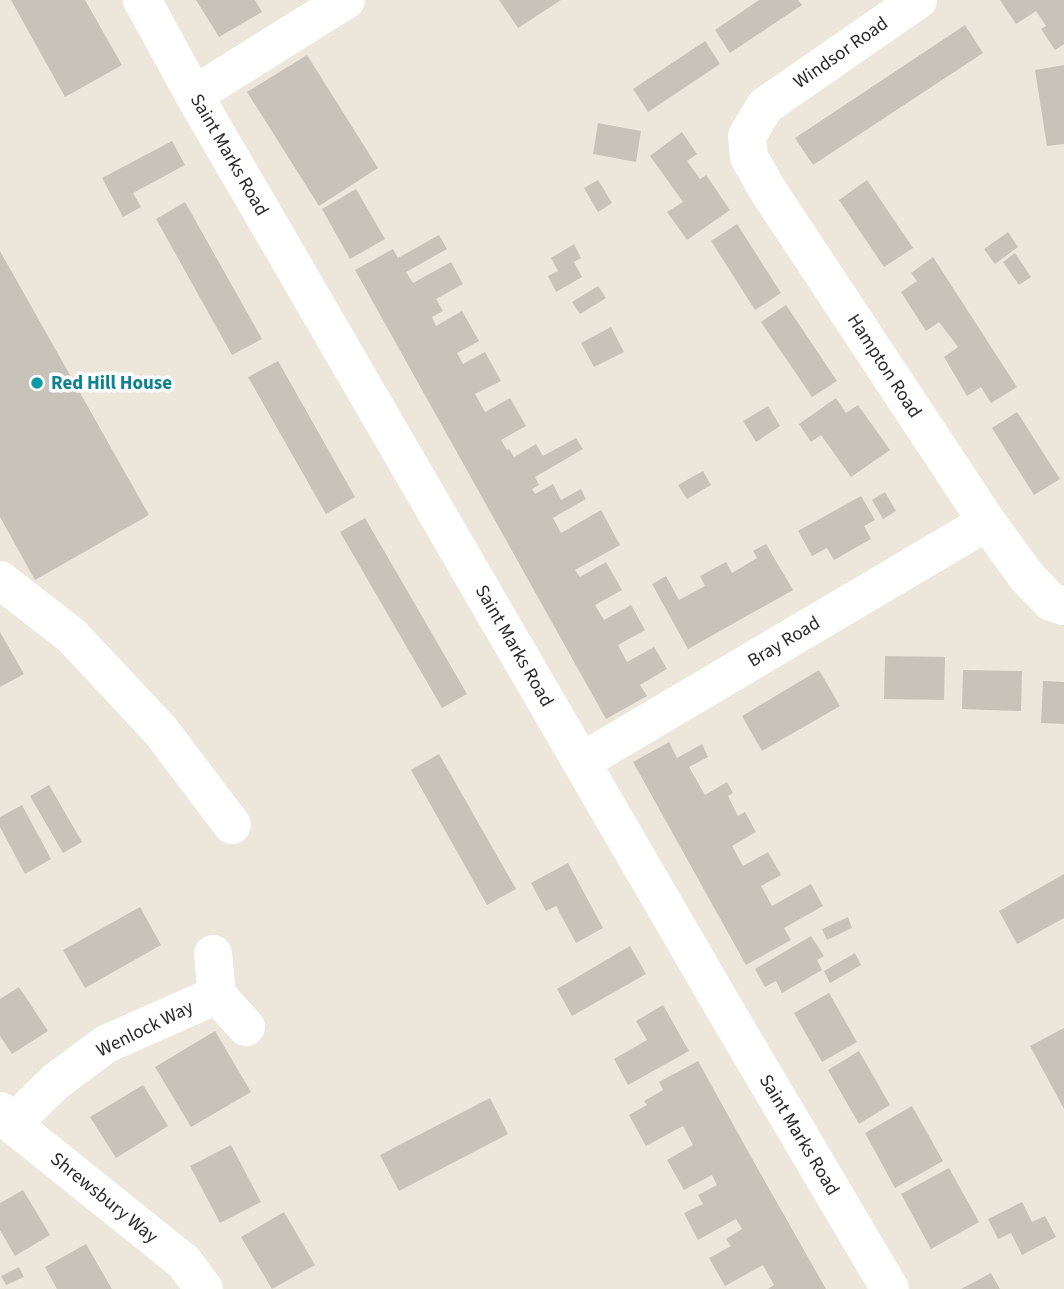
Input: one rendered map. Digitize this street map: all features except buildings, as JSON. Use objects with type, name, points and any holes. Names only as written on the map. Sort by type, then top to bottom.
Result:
[{"type":"street","name":"Saint Marks Road","points":[[142,0],[194,95],[581,762],[890,1289]]},
{"type":"street","points":[[194,95],[346,0]]},
{"type":"street","name":"Windsor Road","points":[[765,106],[918,0]]},
{"type":"street","name":"Hampton Road","points":[[765,106],[747,136],[749,157],[775,201],[987,522],[1027,577],[1051,602],[1064,606]]},
{"type":"street","name":"Bray Road","points":[[581,762],[987,522]]},
{"type":"street","points":[[0,580],[71,635],[161,731],[232,825]]},
{"type":"street","name":"Wenlock Way","points":[[213,954],[217,995],[246,1027]]},
{"type":"street","name":"Wenlock Way","points":[[6,1117],[106,1044],[217,995]]},
{"type":"street","name":"Shrewsbury Way","points":[[6,1117],[184,1262],[204,1289]]},
{"type":"place","name":"Red Hill House","points":[[37,383]]}]
